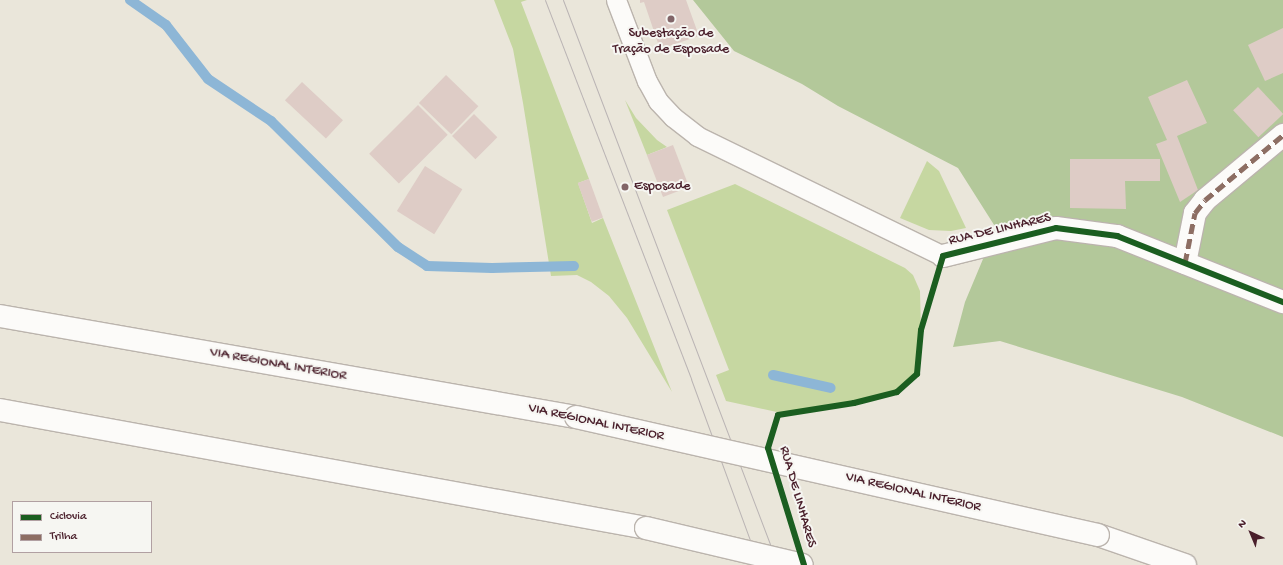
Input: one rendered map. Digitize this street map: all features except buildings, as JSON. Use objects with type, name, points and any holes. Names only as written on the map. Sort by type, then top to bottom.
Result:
[{"type":"main road","points":[[1185,263],[1195,214],[1205,200],[1283,135]]},
{"type":"main road","name":"RUA DE LINHARES","points":[[943,256],[1056,228],[1117,236],[1283,302]]},
{"type":"main road","name":"VIA REGIONAL INTERIOR","points":[[0,316],[576,416],[1098,535],[1185,565]]},
{"type":"main road","points":[[0,410],[646,528],[802,565]]},
{"type":"lane","points":[[616,0],[647,81],[658,101],[673,117],[697,136],[943,256]]},
{"type":"green space","points":[[494,0],[527,0],[521,2],[589,179],[578,183],[592,223],[603,218],[672,392],[627,318],[609,296],[591,282],[577,275],[551,276],[513,49]]},
{"type":"green space","points":[[693,0],[1283,0],[1283,437],[1182,397],[1000,341],[953,347],[965,302],[996,228],[958,168],[838,106],[802,84],[734,51]]},
{"type":"green space","points":[[625,100],[636,118],[657,140],[667,147],[647,155]]},
{"type":"green space","points":[[927,161],[939,171],[966,228],[951,231],[929,230],[900,218]]},
{"type":"green space","points":[[735,184],[905,268],[913,275],[920,291],[921,330],[917,374],[897,392],[854,403],[786,414],[726,401],[716,375],[729,370],[667,210]]},
{"type":"waterway","points":[[130,0],[166,25],[208,79],[271,121],[398,247],[427,266],[492,268],[574,266]]},
{"type":"waterway","points":[[773,375],[831,388]]},
{"type":"tram line","points":[[545,0],[691,379],[759,565]]},
{"type":"tram line","points":[[563,0],[778,565]]},
{"type":"marked path","points":[[1185,263],[1195,213],[1205,200],[1283,135]]},
{"type":"cycle path","points":[[804,565],[768,448],[778,415],[854,403],[897,392],[917,374],[921,330],[943,256],[1056,228],[1117,236],[1283,302]]},
{"type":"place","name":"Subestação de Tração de Esposade","points":[[671,19]]},
{"type":"place","name":"Esposade","points":[[625,187]]}]
